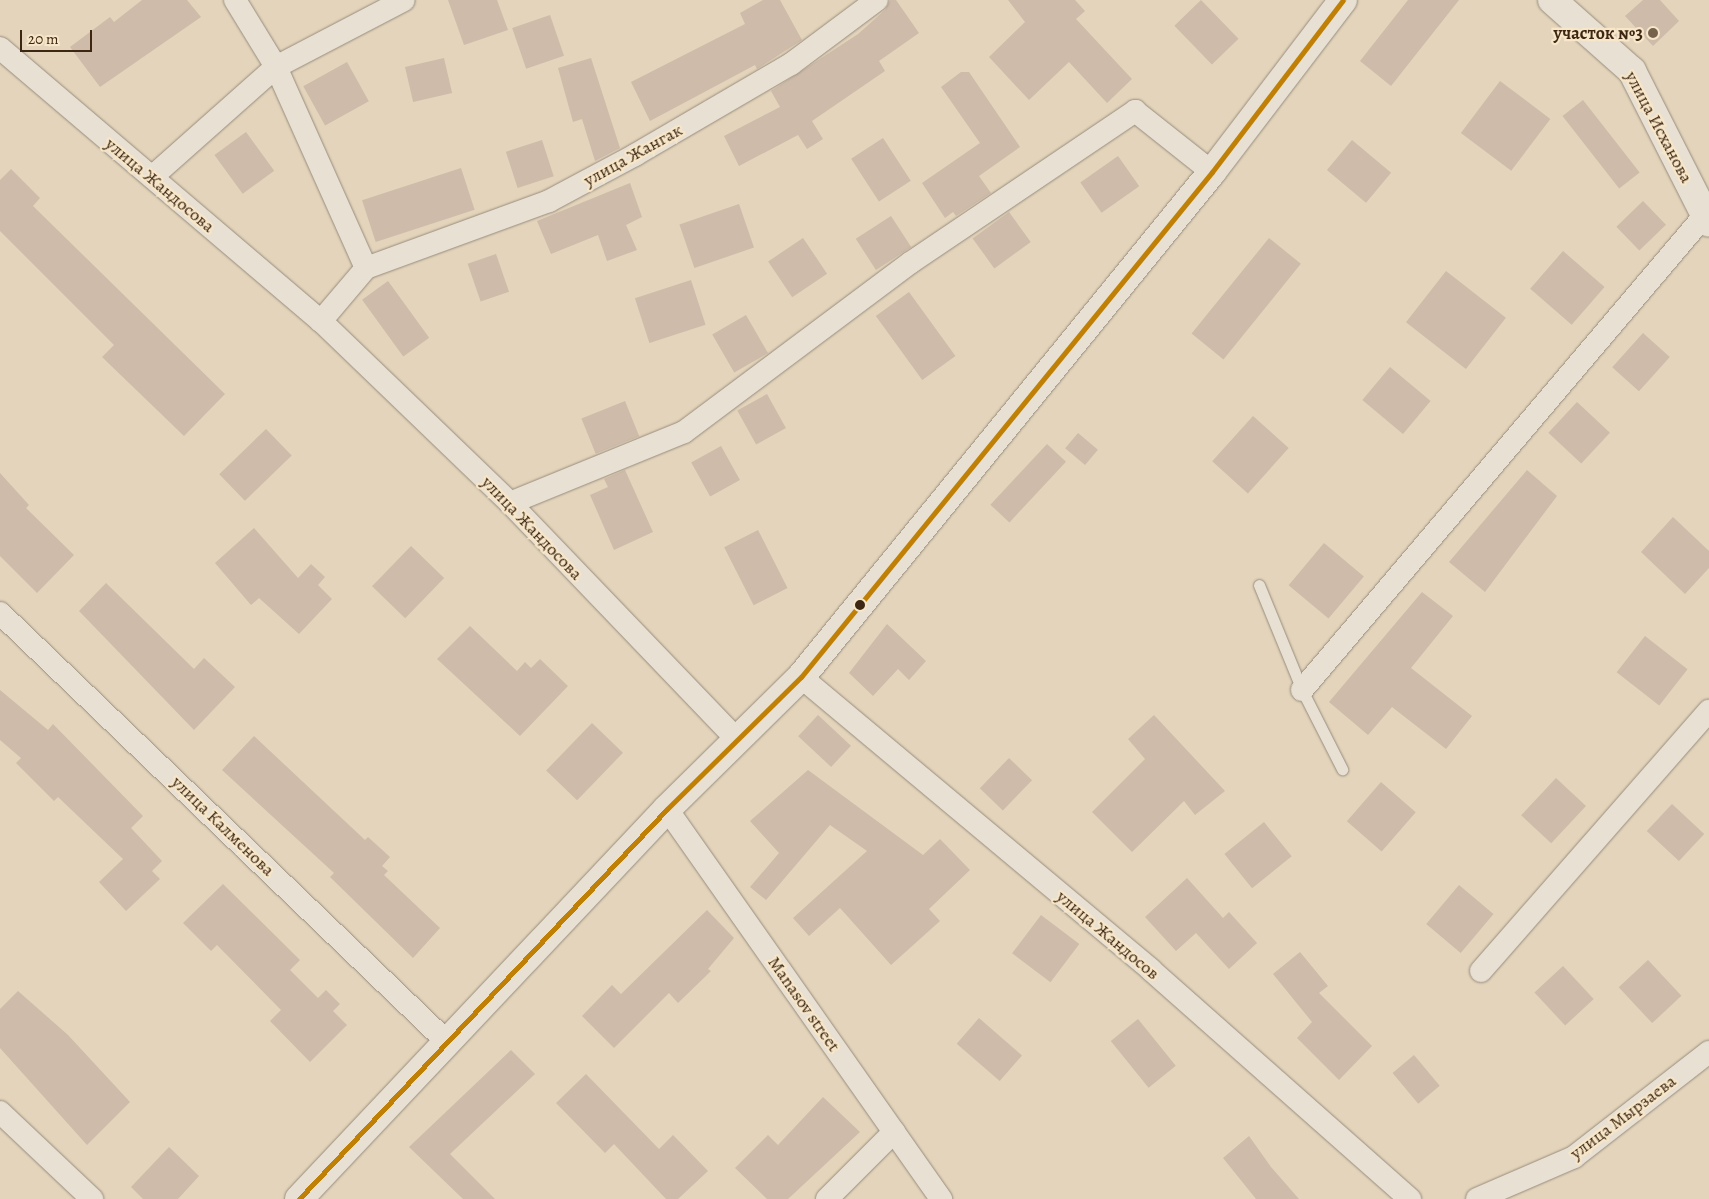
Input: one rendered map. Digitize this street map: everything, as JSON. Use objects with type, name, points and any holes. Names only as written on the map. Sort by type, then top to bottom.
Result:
[{"type":"main road","points":[[299,1199],[446,1040],[667,809],[801,677],[1212,172],[1343,0]]},
{"type":"main road","name":"улица Исханова","points":[[1552,0],[1632,71],[1707,219]]},
{"type":"street","points":[[235,0],[276,67],[366,268],[320,321]]},
{"type":"street","points":[[152,178],[276,67],[404,0]]},
{"type":"street","name":"улица Жангак","points":[[366,268],[548,201],[635,156],[791,64],[877,0]]},
{"type":"street","name":"улица Жандосова","points":[[0,48],[320,321],[510,503],[737,740]]},
{"type":"street","points":[[510,503],[684,432],[910,263],[1135,111],[1212,172]]},
{"type":"street","points":[[1302,690],[1707,219]]},
{"type":"street","name":"улица Калменова","points":[[0,613],[446,1040]]},
{"type":"street","name":"улица Жандосов","points":[[801,677],[1151,970],[1410,1199]]},
{"type":"street","points":[[1481,971],[1709,711]]},
{"type":"street","name":"Manasov street","points":[[667,809],[941,1199]]},
{"type":"street","name":"улица Мырзаева","points":[[1478,1199],[1574,1157],[1709,1052]]},
{"type":"street","points":[[0,1112],[92,1199]]},
{"type":"street","points":[[826,1199],[894,1132]]},
{"type":"lane","points":[[1259,585],[1302,690],[1342,769]]},
{"type":"building","points":[[142,0],[187,0],[201,17],[100,87],[70,47],[110,17],[114,22]]},
{"type":"building","points":[[448,0],[497,0],[508,30],[464,45]]},
{"type":"building","points":[[763,0],[780,0],[802,40],[757,69],[755,65],[650,121],[631,82],[745,24],[740,13]]},
{"type":"building","points":[[890,0],[896,0],[919,33],[879,61],[885,71],[812,121],[823,139],[807,149],[798,135],[739,166],[724,136],[780,107],[771,91],[858,34],[885,10]]},
{"type":"building","points":[[1008,0],[1075,0],[1085,11],[1076,19],[1132,79],[1107,103],[1069,62],[1029,100],[989,57],[1025,22]]},
{"type":"building","points":[[1201,0],[1239,39],[1212,65],[1174,26]]},
{"type":"building","points":[[1408,0],[1459,0],[1391,86],[1360,61]]},
{"type":"building","name":"участок №3","points":[[1643,0],[1660,0],[1679,21],[1653,46],[1625,16]]},
{"type":"building","points":[[550,15],[564,56],[526,69],[512,28]]},
{"type":"building","points":[[444,58],[452,93],[413,102],[405,67]]},
{"type":"building","points":[[591,58],[620,148],[595,161],[582,119],[573,122],[558,68]]},
{"type":"building","points":[[347,62],[369,101],[325,126],[303,86]]},
{"type":"building","points":[[961,72],[969,72],[1020,147],[979,176],[991,193],[956,216],[953,212],[945,218],[922,183],[980,143],[941,87]]},
{"type":"building","points":[[1500,81],[1550,119],[1511,171],[1461,133]]},
{"type":"building","points":[[1583,100],[1640,172],[1619,189],[1563,116]]},
{"type":"building","points":[[246,132],[274,171],[243,194],[214,155]]},
{"type":"building","points":[[883,138],[911,181],[879,201],[851,159]]},
{"type":"building","points":[[542,140],[554,176],[518,188],[506,152]]},
{"type":"building","points":[[1352,140],[1391,173],[1366,203],[1327,170]]},
{"type":"building","points":[[1118,156],[1139,186],[1102,213],[1080,182]]},
{"type":"building","points":[[461,168],[475,210],[376,242],[362,200]]},
{"type":"building","points":[[11,169],[40,198],[33,206],[225,394],[184,436],[102,357],[114,345],[0,231],[0,180]]},
{"type":"building","points":[[630,183],[642,217],[626,225],[637,250],[607,261],[598,235],[551,254],[537,221]]},
{"type":"building","points":[[1643,201],[1666,225],[1639,250],[1616,227]]},
{"type":"building","points":[[739,204],[754,247],[694,268],[679,225]]},
{"type":"building","points":[[1009,212],[1031,242],[994,268],[973,238]]},
{"type":"building","points":[[891,216],[911,247],[876,270],[856,239]]},
{"type":"building","points":[[803,238],[827,274],[792,297],[768,261]]},
{"type":"building","points":[[1269,238],[1301,264],[1223,359],[1192,334]]},
{"type":"building","points":[[1563,251],[1605,287],[1572,325],[1530,289]]},
{"type":"building","points":[[496,254],[509,292],[481,302],[468,264]]},
{"type":"building","points":[[1446,271],[1506,318],[1466,369],[1406,322]]},
{"type":"building","points":[[691,280],[706,325],[649,343],[635,298]]},
{"type":"building","points":[[388,281],[429,338],[403,356],[362,300]]},
{"type":"building","points":[[909,292],[955,356],[922,380],[876,316]]},
{"type":"building","points":[[746,315],[768,353],[734,373],[712,334]]},
{"type":"building","points":[[1643,333],[1670,357],[1639,391],[1612,367]]},
{"type":"building","points":[[1390,367],[1431,401],[1403,434],[1362,400]]},
{"type":"building","points":[[767,394],[786,428],[756,445],[737,410]]},
{"type":"building","points":[[625,401],[639,436],[596,454],[581,419]]},
{"type":"building","points":[[1577,402],[1610,433],[1581,463],[1548,433]]},
{"type":"building","points":[[1253,416],[1289,448],[1248,493],[1212,461]]},
{"type":"building","points":[[266,429],[292,456],[245,501],[219,474]]},
{"type":"building","points":[[1078,433],[1098,450],[1085,465],[1065,448]]},
{"type":"building","points":[[1047,444],[1066,462],[1009,522],[990,505]]},
{"type":"building","points":[[721,446],[740,480],[710,497],[691,462]]},
{"type":"building","points":[[625,470],[653,532],[614,550],[590,495],[608,487],[604,479]]},
{"type":"building","points":[[1527,470],[1557,496],[1485,592],[1449,562]]},
{"type":"building","points":[[0,473],[29,505],[26,508],[74,555],[37,593],[0,556]]},
{"type":"building","points":[[1673,517],[1709,551],[1709,568],[1685,594],[1641,552]]},
{"type":"building","points":[[254,528],[298,578],[311,564],[325,577],[318,585],[332,599],[299,634],[259,598],[251,605],[215,563]]},
{"type":"building","points":[[758,530],[788,588],[754,605],[724,547]]},
{"type":"building","points":[[1324,543],[1364,576],[1328,619],[1289,585]]},
{"type":"building","points":[[411,546],[444,578],[405,618],[372,586]]},
{"type":"building","points":[[106,583],[194,669],[204,658],[235,687],[194,730],[79,611]]},
{"type":"building","points":[[1422,592],[1453,616],[1411,668],[1472,716],[1446,749],[1392,707],[1368,735],[1329,702]]},
{"type":"building","points":[[887,624],[926,661],[909,680],[898,669],[873,696],[849,673]]},
{"type":"building","points":[[470,626],[517,671],[525,662],[531,668],[540,659],[568,686],[520,736],[437,659]]},
{"type":"building","points":[[1645,636],[1688,669],[1659,705],[1617,672]]},
{"type":"building","points":[[0,690],[48,730],[53,724],[143,816],[131,828],[162,861],[152,871],[160,879],[126,911],[99,882],[123,859],[58,797],[54,801],[16,763],[21,758],[0,740]]},
{"type":"building","points":[[818,715],[851,746],[831,767],[798,736]]},
{"type":"building","points":[[1154,715],[1225,791],[1195,815],[1184,801],[1132,852],[1092,812],[1145,759],[1128,739]]},
{"type":"building","points":[[592,723],[623,753],[577,800],[546,770]]},
{"type":"building","points":[[254,736],[365,840],[368,837],[390,857],[382,866],[388,871],[384,875],[440,928],[413,958],[330,877],[334,873],[222,770]]},
{"type":"building","points":[[1009,758],[1032,780],[1003,810],[980,788]]},
{"type":"building","points":[[808,770],[923,855],[940,839],[970,870],[929,909],[940,921],[891,965],[840,908],[809,936],[793,918],[867,851],[830,825],[766,900],[750,887],[779,853],[750,821]]},
{"type":"building","points":[[1556,778],[1586,806],[1551,843],[1521,815]]},
{"type":"building","points":[[1381,782],[1416,812],[1382,851],[1347,821]]},
{"type":"building","points":[[1672,804],[1704,834],[1679,861],[1647,831]]},
{"type":"building","points":[[1264,822],[1292,856],[1252,888],[1224,854]]},
{"type":"building","points":[[1187,878],[1223,918],[1229,912],[1257,943],[1229,969],[1196,933],[1176,951],[1145,917]]},
{"type":"building","points":[[223,884],[300,960],[290,970],[318,998],[326,990],[340,1004],[333,1011],[347,1025],[310,1062],[270,1021],[281,1010],[217,945],[211,951],[183,923]]},
{"type":"building","points":[[1459,885],[1493,914],[1461,953],[1426,924]]},
{"type":"building","points":[[707,910],[734,938],[708,969],[711,971],[678,1003],[669,993],[614,1048],[582,1016],[612,985],[621,994]]},
{"type":"building","points":[[1041,915],[1079,944],[1050,982],[1012,953]]},
{"type":"building","points":[[1300,952],[1328,986],[1319,993],[1372,1046],[1339,1080],[1297,1038],[1312,1022],[1273,974]]},
{"type":"building","points":[[1648,960],[1681,996],[1652,1023],[1619,987]]},
{"type":"building","points":[[1563,966],[1594,999],[1565,1026],[1534,993]]},
{"type":"building","points":[[18,991],[68,1035],[130,1102],[87,1145],[0,1048],[0,1009]]},
{"type":"building","points":[[979,1018],[1022,1055],[1000,1081],[957,1044]]},
{"type":"building","points":[[1138,1019],[1176,1066],[1149,1088],[1111,1041]]},
{"type":"building","points":[[511,1050],[535,1074],[450,1154],[495,1199],[463,1199],[409,1147]]},
{"type":"building","points":[[1414,1055],[1440,1086],[1418,1104],[1393,1073]]},
{"type":"building","points":[[586,1074],[659,1149],[673,1135],[708,1171],[678,1199],[666,1199],[614,1144],[605,1153],[556,1103]]},
{"type":"building","points":[[823,1097],[860,1132],[788,1199],[767,1199],[735,1168],[768,1135],[778,1145]]},
{"type":"building","points":[[1249,1136],[1271,1167],[1299,1199],[1256,1199],[1223,1158]]},
{"type":"building","points":[[169,1147],[199,1176],[178,1199],[143,1199],[131,1187]]},
{"type":"transit line","points":[[299,1199],[667,809],[801,677],[1212,172],[1343,0]]},
{"type":"place","name":"участок №3","points":[[1653,33]]}]
